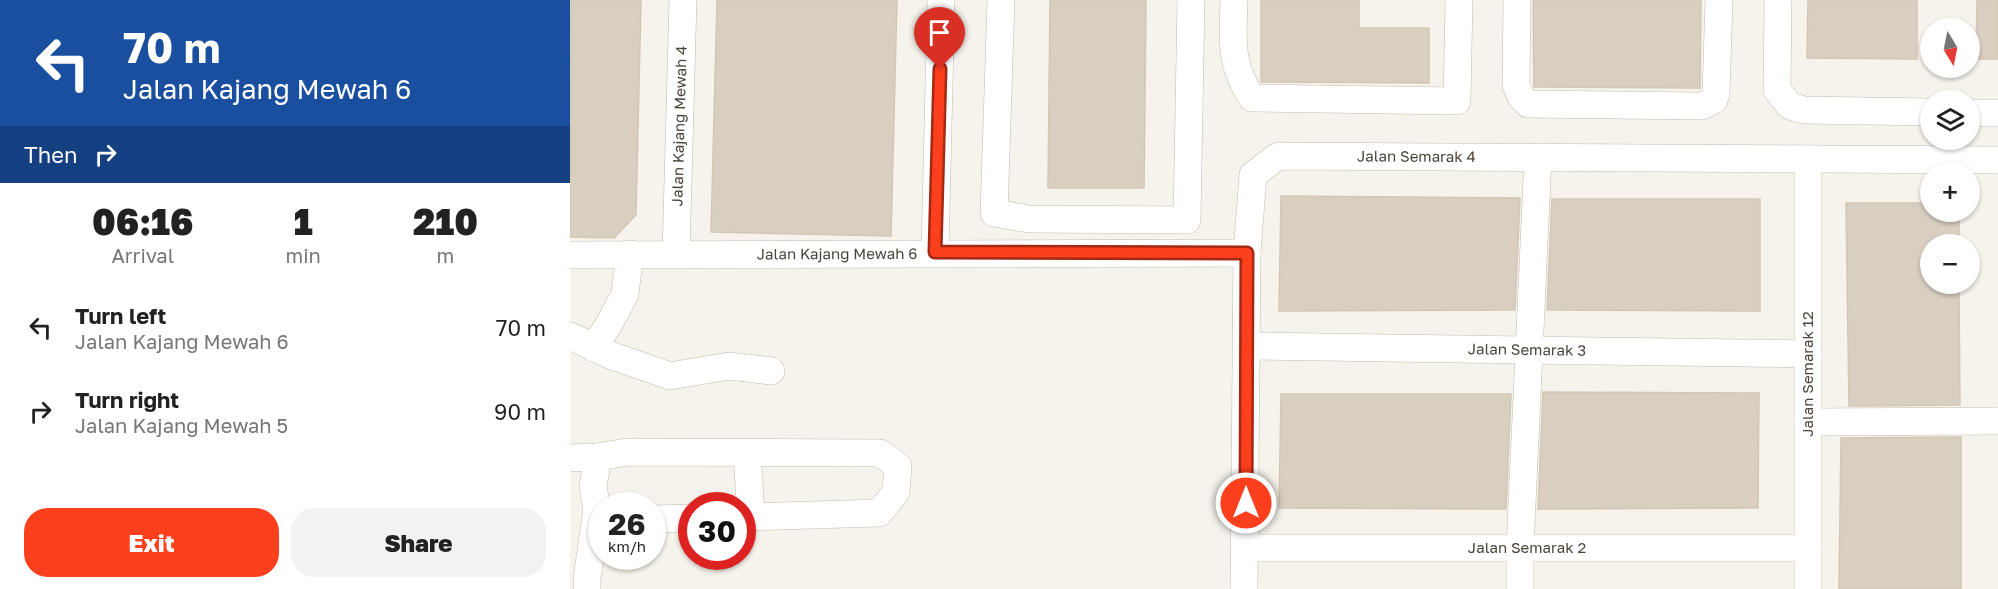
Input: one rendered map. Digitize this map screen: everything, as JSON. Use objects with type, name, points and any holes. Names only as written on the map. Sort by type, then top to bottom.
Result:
[{"type":"street","name":"Jalan Kajang Mewah 4","points":[[676,254],[683,0]]},
{"type":"street","points":[[935,252],[941,0]]},
{"type":"street","points":[[1001,0],[994,213],[1029,219],[1187,220],[1191,0]]},
{"type":"street","points":[[1234,0],[1233,49],[1240,80],[1252,98],[1457,101],[1459,0]]},
{"type":"street","points":[[1517,0],[1516,84],[1521,97],[1528,104],[1702,106],[1714,100],[1716,94],[1719,0]]},
{"type":"street","points":[[1778,0],[1778,90],[1790,106],[1804,110],[1920,112]]},
{"type":"street","points":[[1980,113],[1998,113]]},
{"type":"street","name":"Jalan Semarak 4","points":[[1244,589],[1247,253],[1253,175],[1278,156],[1998,160]]},
{"type":"street","points":[[1520,589],[1538,157]]},
{"type":"street","name":"Jalan Semarak 12","points":[[1808,159],[1808,589]]},
{"type":"street","name":"Jalan Kajang Mewah 6","points":[[570,255],[935,252],[1247,253]]},
{"type":"street","points":[[581,342],[608,326],[625,294],[630,254]]},
{"type":"street","points":[[581,342],[670,376],[729,366],[771,371]]},
{"type":"street","name":"Jalan Semarak 3","points":[[1246,345],[1808,354]]},
{"type":"street","points":[[1808,423],[1998,421]]},
{"type":"street","points":[[570,458],[598,457],[627,452],[880,453],[898,466],[896,492],[879,513],[756,517]]},
{"type":"street","points":[[747,452],[747,492]]},
{"type":"street","points":[[594,492],[593,486],[598,457]]},
{"type":"street","name":"Jalan Semarak 2","points":[[1245,548],[1808,548]]},
{"type":"street","points":[[587,589],[588,570]]},
{"type":"building","points":[[571,0],[641,0],[636,215],[614,238],[570,237]]},
{"type":"building","points":[[717,0],[897,0],[891,236],[711,232]]},
{"type":"building","points":[[1050,0],[1146,0],[1144,188],[1048,188]]},
{"type":"building","points":[[1261,0],[1359,0],[1359,28],[1429,28],[1429,83],[1261,82]]},
{"type":"building","points":[[1533,0],[1701,0],[1700,88],[1534,87]]},
{"type":"building","points":[[1808,0],[1917,0],[1917,59],[1807,58]]},
{"type":"building","points":[[1977,0],[1998,0],[1998,59],[1980,59],[1980,18],[1977,18]]},
{"type":"building","points":[[1281,196],[1520,198],[1515,310],[1279,311]]},
{"type":"building","points":[[1552,199],[1760,199],[1760,311],[1547,310]]},
{"type":"building","points":[[1846,203],[1920,203],[1920,222],[1959,222],[1959,234],[1920,234],[1920,294],[1959,294],[1960,405],[1849,406]]},
{"type":"building","points":[[1543,392],[1759,393],[1758,508],[1538,509]]},
{"type":"building","points":[[1281,394],[1511,394],[1506,509],[1279,508]]},
{"type":"building","points":[[1961,437],[1961,589],[1839,589],[1841,438]]},
{"type":"route","points":[[940,69],[935,252],[1247,253],[1246,503]]}]
